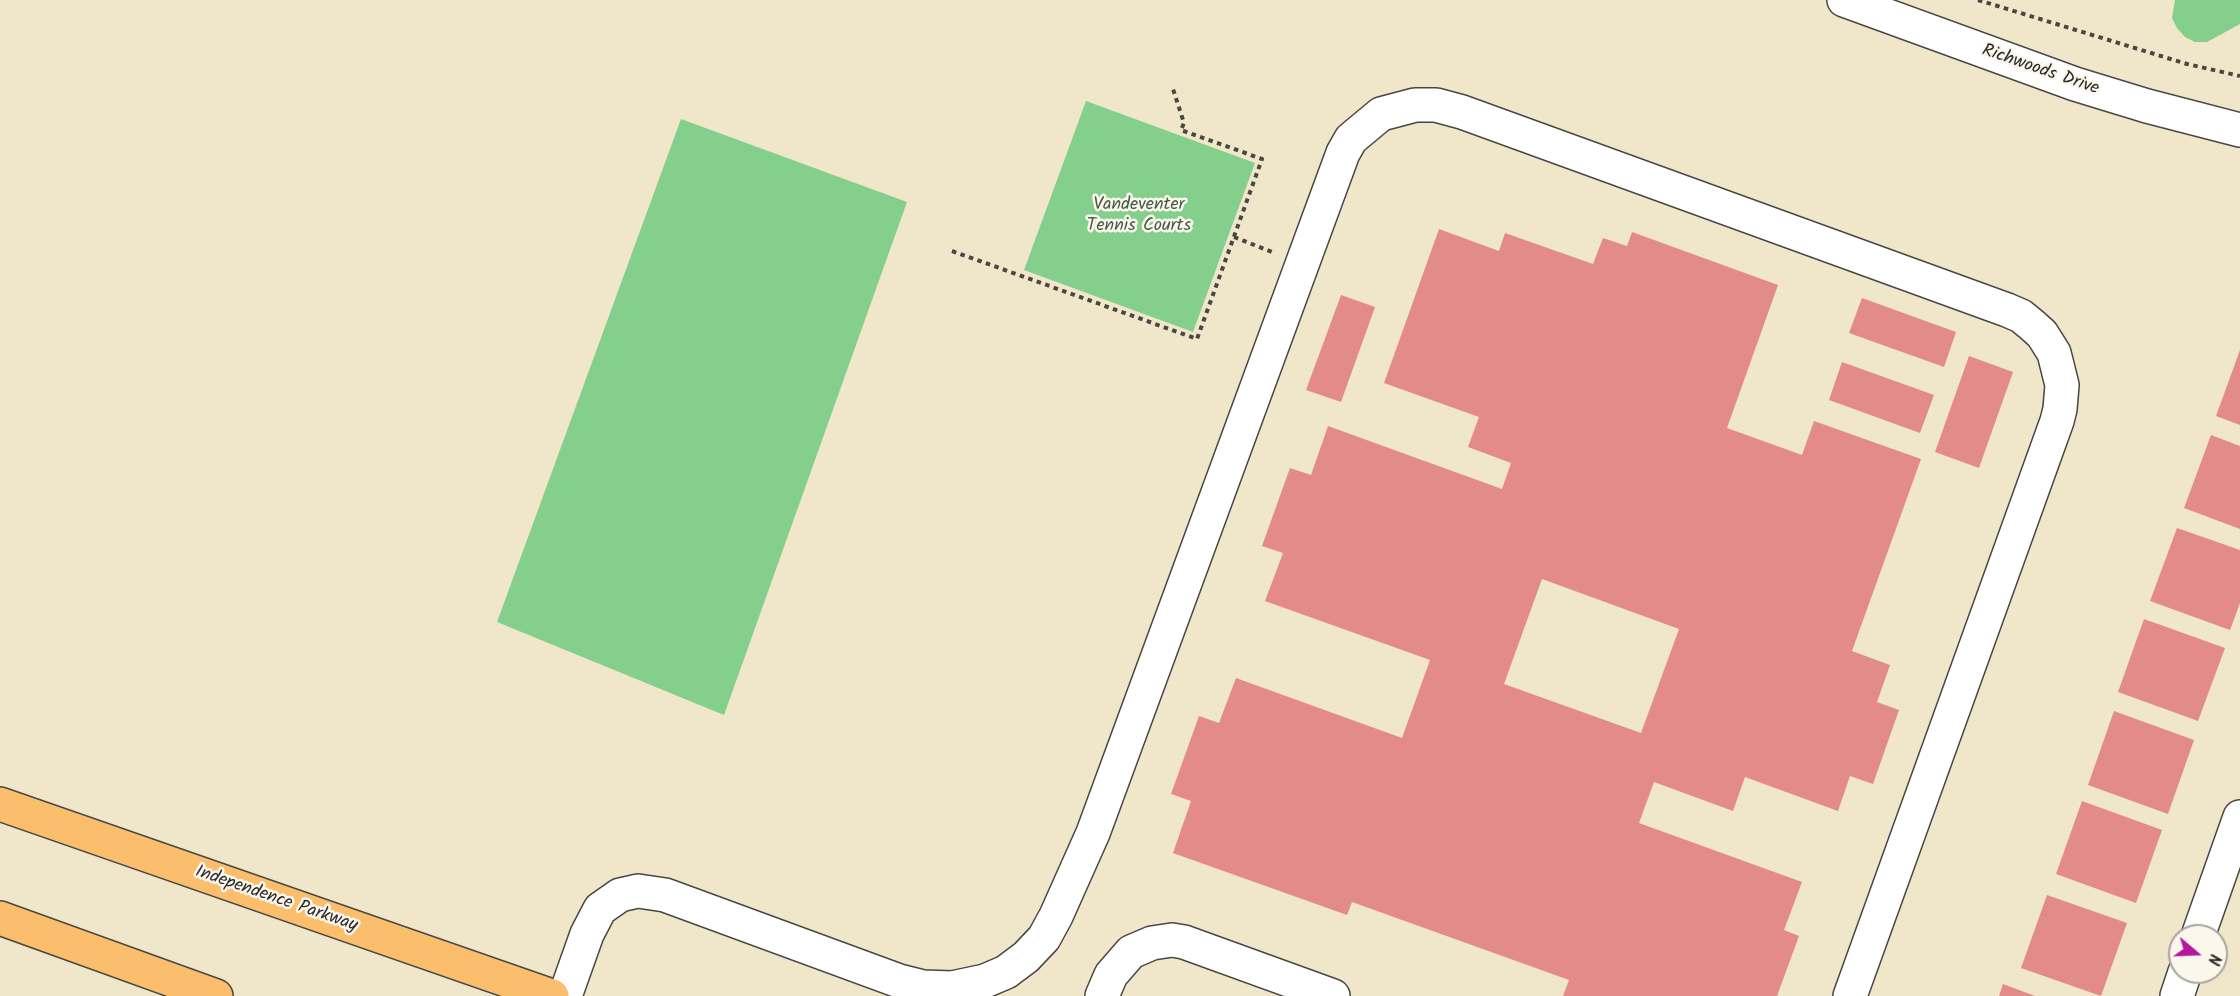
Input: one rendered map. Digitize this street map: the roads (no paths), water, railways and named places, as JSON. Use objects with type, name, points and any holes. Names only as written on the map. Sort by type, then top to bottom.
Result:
[{"type":"main road","name":"Independence Parkway","points":[[0,804],[552,996]]},
{"type":"main road","points":[[0,918],[216,996]]},
{"type":"street","name":"Richwoods Drive","points":[[1844,0],[1888,8],[2075,84],[2147,106],[2240,130]]},
{"type":"street","points":[[565,996],[587,934],[600,909],[620,895],[638,891],[665,895],[899,981],[923,987],[951,988],[979,983],[1006,972],[1026,957],[1044,938],[1053,922],[1093,833],[1343,153],[1351,139],[1376,118],[1392,110],[1415,105],[1436,105],[1462,112],[2007,310],[2022,316],[2042,334],[2054,353],[2062,385],[2061,409],[1850,996]]},
{"type":"street","points":[[2202,924],[2240,817]]},
{"type":"street","points":[[1102,996],[1111,975],[1131,952],[1152,943],[1172,940],[1184,942],[1333,996]]},
{"type":"park label","name":"Vandeventer Tennis Courts","points":[[1139,216]]}]
